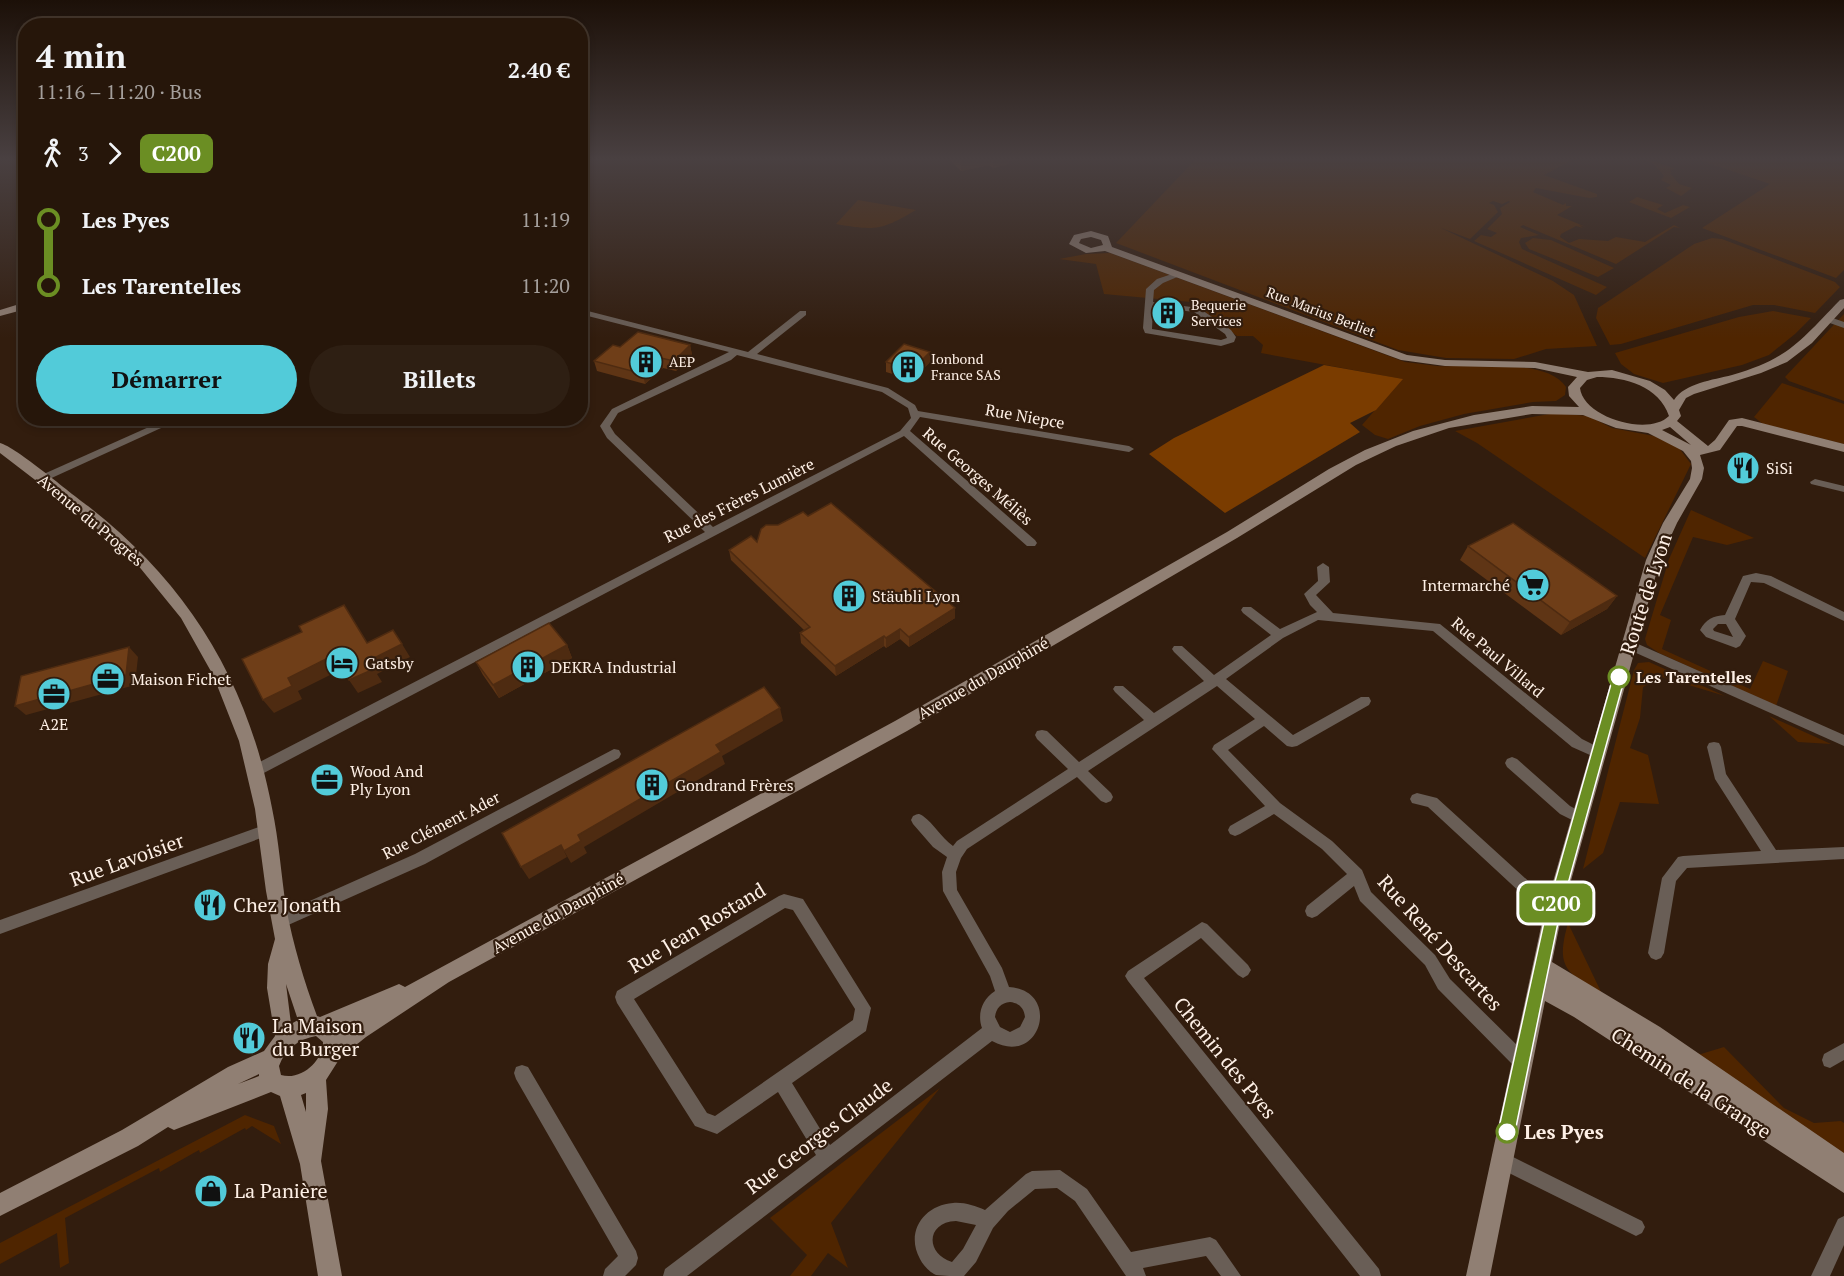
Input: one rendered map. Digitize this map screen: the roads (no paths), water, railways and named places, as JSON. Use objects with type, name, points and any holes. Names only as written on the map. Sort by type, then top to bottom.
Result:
[{"type":"street","name":"Rue Marius Berliet","points":[[1105,248],[1405,358],[1445,363],[1535,365],[1588,376],[1617,375],[1653,387]]},
{"type":"street","points":[[1149,304],[1196,310],[1228,332],[1233,337],[1231,340],[1221,343],[1149,331],[1147,328],[1150,289],[1178,275]]},
{"type":"street","points":[[1674,408],[1687,392],[1761,370],[1780,361],[1796,351],[1844,302]]},
{"type":"street","points":[[0,313],[18,307]]},
{"type":"street","points":[[588,313],[885,390],[904,400],[915,413],[916,418],[905,432]]},
{"type":"street","points":[[750,355],[803,313]]},
{"type":"street","points":[[1827,320],[1844,325]]},
{"type":"street","points":[[712,532],[611,436],[605,426],[615,411],[728,358],[735,352]]},
{"type":"street","name":"Rue Marius Berliet","points":[[1535,365],[1562,377],[1590,412]]},
{"type":"street","name":"Avenue du Dauphiné","points":[[1541,409],[1574,392],[1581,378],[1588,376]]},
{"type":"street","points":[[1653,387],[1720,381]]},
{"type":"street","points":[[1650,429],[1671,422],[1675,416],[1674,408],[1663,394],[1653,387]]},
{"type":"street","name":"Avenue du Dauphiné","points":[[333,1051],[361,1027],[435,979],[901,726],[1236,533],[1367,454],[1411,436],[1450,424],[1541,409],[1590,412]]},
{"type":"street","points":[[1590,412],[1619,425],[1650,429],[1706,452],[1715,449],[1733,423],[1742,422],[1844,448]]},
{"type":"street","name":"Rue Niepce","points":[[915,413],[1129,449]]},
{"type":"street","points":[[1671,422],[1690,444],[1698,460],[1697,477]]},
{"type":"street","points":[[41,479],[160,426]]},
{"type":"street","name":"Rue des Frères Lumière","points":[[255,771],[905,432]]},
{"type":"street","name":"Rue Georges Méliès","points":[[905,432],[1032,543]]},
{"type":"street","points":[[1690,444],[1710,445],[1720,442]]},
{"type":"street","name":"Avenue du Progrès","points":[[0,447],[115,536],[140,559],[174,598],[196,630],[224,681],[255,771],[267,830],[282,930],[316,1026]]},
{"type":"street","name":"Route de Lyon","points":[[1478,1276],[1553,913],[1653,560],[1670,522],[1708,461],[1706,452]]},
{"type":"street","points":[[1815,482],[1844,489]]},
{"type":"street","points":[[1323,567],[1324,582],[1310,594],[1314,602],[1328,615]]},
{"type":"street","points":[[1729,619],[1748,579],[1756,577],[1767,579],[1844,617]]},
{"type":"street","points":[[1247,610],[1280,635]]},
{"type":"street","name":"Rue Paul Villard","points":[[955,855],[962,844],[1215,680],[1280,635],[1317,616],[1328,615],[1436,627],[1577,743],[1599,754]]},
{"type":"street","points":[[1629,645],[1843,738]]},
{"type":"street","points":[[1178,649],[1292,742],[1365,701]]},
{"type":"street","points":[[1119,689],[1154,720]]},
{"type":"street","name":"Rue René Descartes","points":[[1265,719],[1219,749],[1275,807],[1326,845],[1357,875],[1365,896],[1430,960],[1444,984],[1521,1061]]},
{"type":"street","points":[[1042,735],[1106,797]]},
{"type":"street","points":[[1714,747],[1720,775],[1772,856]]},
{"type":"street","name":"Rue Clément Ader","points":[[282,930],[420,859],[614,754]]},
{"type":"street","points":[[1512,763],[1565,810],[1580,818]]},
{"type":"street","points":[[1417,799],[1432,802],[1553,913]]},
{"type":"street","points":[[1236,830],[1275,807]]},
{"type":"street","points":[[918,820],[938,843],[955,855],[949,872],[950,891],[997,973],[1004,995]]},
{"type":"street","name":"Rue Lavoisier","points":[[0,927],[267,830]]},
{"type":"street","points":[[1656,953],[1669,878],[1683,862],[1844,853]]},
{"type":"street","name":"Rue René Descartes","points":[[1312,911],[1357,875]]},
{"type":"street","name":"Rue Jean Rostand","points":[[784,901],[798,904],[863,1008],[860,1024],[781,1081],[717,1125],[701,1120],[623,997],[784,901]]},
{"type":"street","name":"Chemin des Pyes","points":[[1243,970],[1202,928],[1133,976],[1372,1276]]},
{"type":"street","name":"Avenue du Progrès","points":[[282,930],[275,972],[285,1038]]},
{"type":"street","name":"Chemin de la Grange","points":[[1539,977],[1653,1034],[1844,1166]]},
{"type":"street","name":"Chemin de la Grange","points":[[1539,977],[1581,1010],[1844,1182]]},
{"type":"street","name":"Avenue du Dauphiné","points":[[316,1026],[435,979]]},
{"type":"street","points":[[1004,995],[1018,996],[1027,1002],[1032,1011],[1033,1021],[1029,1031],[1011,1040],[1001,1038],[993,1031],[988,1022],[987,1011],[991,1002],[1004,995]]},
{"type":"street","points":[[130,1138],[237,1093],[280,1084],[297,1087],[316,1077],[330,1060],[333,1051],[332,1036],[316,1026],[293,1032],[285,1038],[270,1059],[268,1067],[280,1084],[310,1164],[328,1275]]},
{"type":"street","name":"Rue Georges Claude","points":[[672,1276],[993,1031]]},
{"type":"street","points":[[0,1205],[130,1138],[235,1074],[270,1059]]},
{"type":"street","points":[[522,1072],[629,1258],[612,1276]]},
{"type":"street","points":[[310,1164],[317,1109],[316,1077]]},
{"type":"street","points":[[781,1081],[828,1158]]},
{"type":"street","points":[[1501,1160],[1636,1227]]},
{"type":"street","points":[[988,1220],[963,1212],[939,1214],[928,1224],[924,1235],[923,1246],[928,1259],[946,1273],[954,1272],[963,1266],[974,1251],[988,1220],[1032,1180],[1060,1179],[1081,1195],[1132,1269],[1210,1246],[1232,1276]]},
{"type":"street","points":[[1820,1276],[1844,1225]]},
{"type":"place","name":"Bequerie Services","points":[[1168,313]]},
{"type":"place","name":"AEP","points":[[646,362]]},
{"type":"place","name":"Ionbond France SAS","points":[[908,367]]},
{"type":"place","name":"SiSi","points":[[1743,468]]},
{"type":"place","name":"Intermarché","points":[[1533,585]]},
{"type":"place","name":"Stäubli Lyon","points":[[849,596]]},
{"type":"place","name":"Gatsby","points":[[342,663]]},
{"type":"place","name":"DEKRA Industrial","points":[[528,667]]},
{"type":"place","name":"Les Tarentelles","points":[[1619,677]]},
{"type":"place","name":"Maison Fichet","points":[[108,679]]},
{"type":"place","name":"A2E","points":[[54,694]]},
{"type":"place","name":"Wood And Ply Lyon","points":[[327,780]]},
{"type":"place","name":"Gondrand Frères","points":[[652,785]]},
{"type":"place","name":"Chez Jonath","points":[[210,905]]},
{"type":"place","name":"La Maison du Burger","points":[[249,1038]]},
{"type":"place","name":"Les Pyes","points":[[1507,1132]]},
{"type":"place","name":"La Panière","points":[[211,1191]]}]
